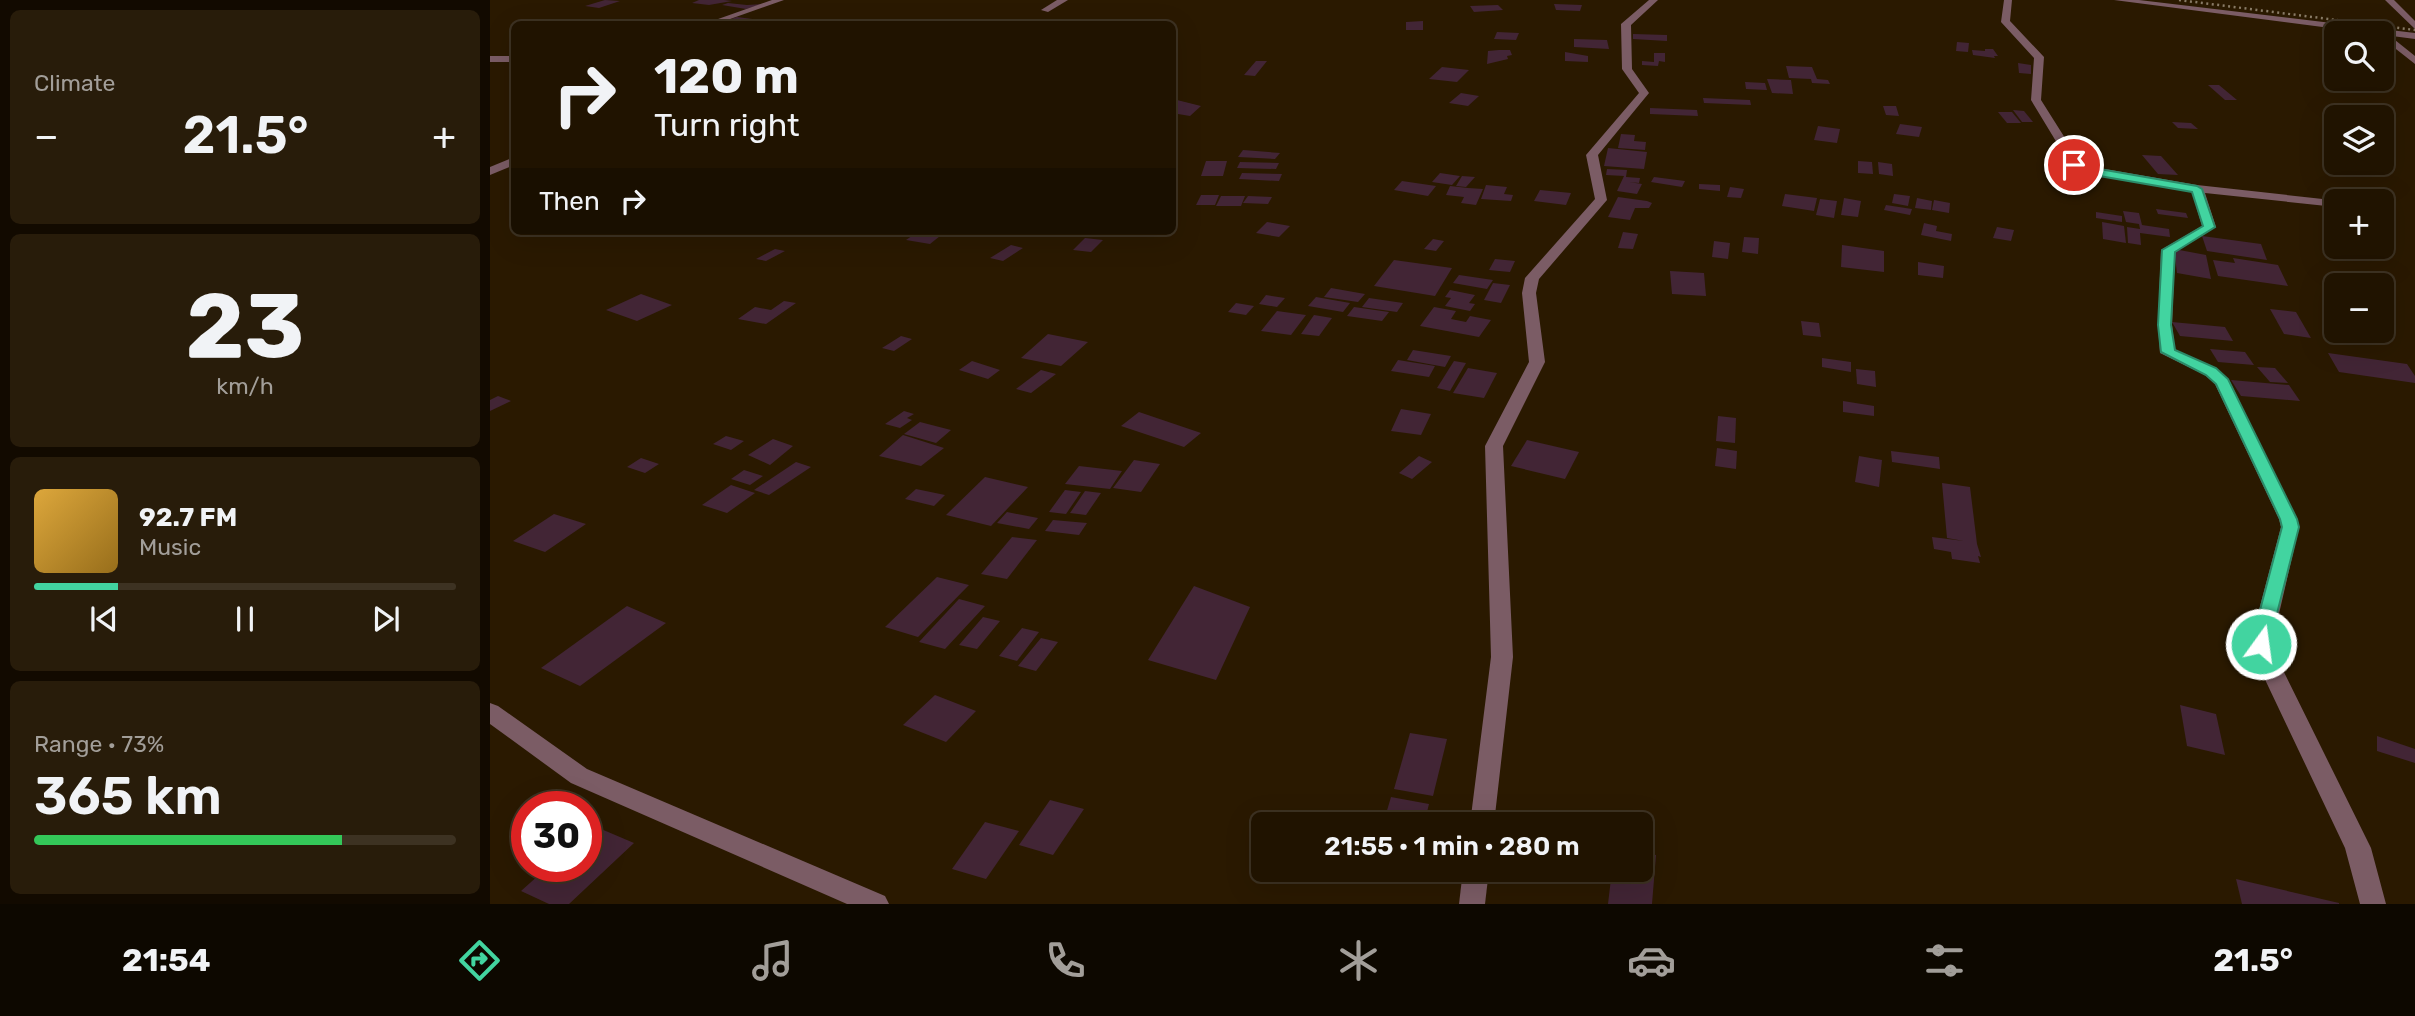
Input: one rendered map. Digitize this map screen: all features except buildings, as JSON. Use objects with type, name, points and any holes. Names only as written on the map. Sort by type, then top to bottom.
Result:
[{"type":"street","points":[[718,21],[780,0]]},
{"type":"street","points":[[1045,10],[1065,0]]},
{"type":"street","points":[[1483,812],[1502,657],[1495,439],[1537,362],[1529,293],[1532,278],[1601,200],[1592,155],[1644,93],[1627,69],[1626,24],[1647,9],[1654,0]]},
{"type":"street","points":[[2008,0],[2004,20],[2038,54],[2036,100],[2074,165],[2086,170],[2197,189],[2324,202]]},
{"type":"street","points":[[2118,0],[2324,26]]},
{"type":"street","points":[[2389,0],[2415,26]]},
{"type":"street","points":[[2394,34],[2415,36]]},
{"type":"street","points":[[2394,44],[2415,61]]},
{"type":"street","points":[[490,59],[511,59]]},
{"type":"street","points":[[490,171],[511,162]]},
{"type":"street","points":[[2197,189],[2209,227],[2168,250],[2165,325],[2168,352],[2211,372],[2222,382],[2288,519],[2290,527],[2261,644],[2358,848],[2373,904]]},
{"type":"street","points":[[490,712],[579,776],[876,904]]},
{"type":"street","points":[[1472,904],[1475,882]]},
{"type":"railway","points":[[2179,0],[2415,30]]},
{"type":"route","points":[[2074,165],[2086,170],[2197,189],[2209,227],[2168,250],[2165,325],[2168,352],[2211,372],[2222,382],[2288,519],[2290,527],[2261,644]]}]
